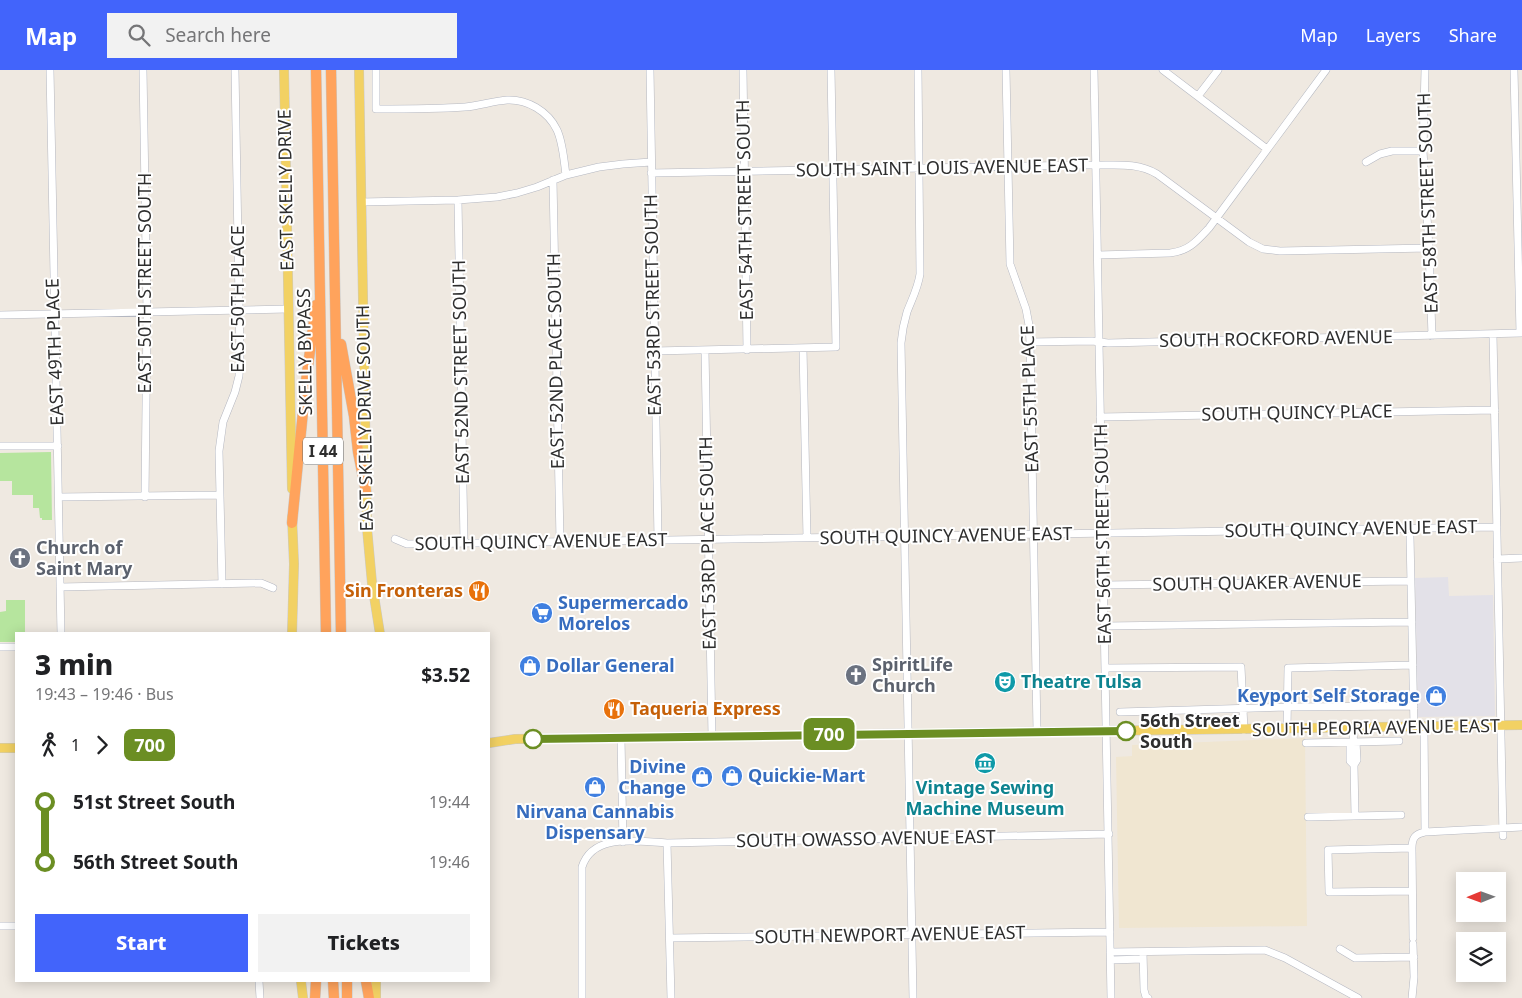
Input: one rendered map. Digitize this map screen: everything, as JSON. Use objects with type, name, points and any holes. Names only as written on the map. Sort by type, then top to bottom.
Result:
[{"type":"highway","name":"SKELLY BYPASS","points":[[316,70],[326,632]]},
{"type":"highway","name":"SKELLY BYPASS","points":[[331,70],[341,632]]},
{"type":"highway","points":[[292,523],[306,381],[320,269]]},
{"type":"highway","points":[[335,316],[366,492]]},
{"type":"highway","points":[[315,998],[316,982]]},
{"type":"highway","points":[[333,982],[334,998]]},
{"type":"highway","points":[[347,982],[347,998]]},
{"type":"highway","points":[[366,982],[369,998]]},
{"type":"main road","name":"EAST SKELLY DRIVE","points":[[284,70],[288,309]]},
{"type":"main road","points":[[359,70],[361,202]]},
{"type":"main road","name":"EAST SKELLY DRIVE SOUTH","points":[[361,202],[366,492],[369,553],[380,632]]},
{"type":"main road","points":[[288,309],[294,574],[292,632]]},
{"type":"main road","name":"SOUTH PEORIA AVENUE EAST","points":[[490,736],[510,739],[621,738],[1522,725]]},
{"type":"main road","name":"SOUTH PEORIA AVENUE EAST","points":[[490,743],[510,739]]},
{"type":"main road","points":[[0,748],[15,748]]},
{"type":"main road","points":[[301,982],[303,998]]},
{"type":"main road","points":[[376,982],[376,998]]},
{"type":"street","name":"EAST 49TH PLACE","points":[[50,70],[60,632]]},
{"type":"street","name":"EAST 50TH STREET SOUTH","points":[[143,70],[147,311],[145,497]]},
{"type":"street","name":"EAST 50TH PLACE","points":[[222,584],[219,495],[220,435],[239,376],[240,310],[235,70]]},
{"type":"street","points":[[376,70],[376,110],[461,107],[507,100],[524,102],[538,109],[546,115],[557,131],[566,175]]},
{"type":"street","name":"EAST 53RD STREET SOUTH","points":[[650,70],[658,540]]},
{"type":"street","name":"EAST 54TH STREET SOUTH","points":[[743,70],[747,350]]},
{"type":"street","points":[[654,351],[836,347],[831,70]]},
{"type":"street","points":[[913,998],[901,343],[904,322],[915,295],[920,274],[918,70]]},
{"type":"street","name":"EAST 55TH PLACE","points":[[1006,70],[1010,264],[1026,309],[1030,342],[1037,731]]},
{"type":"street","name":"EAST 56TH STREET SOUTH","points":[[1094,70],[1111,998]]},
{"type":"street","points":[[1163,70],[1267,148]]},
{"type":"street","points":[[1198,96],[1218,70]]},
{"type":"street","points":[[1098,255],[1170,253],[1183,250],[1195,243],[1216,218],[1326,70]]},
{"type":"street","name":"EAST 58TH STREET SOUTH","points":[[1425,70],[1423,151],[1432,336]]},
{"type":"street","points":[[1514,70],[1521,333]]},
{"type":"street","points":[[1366,162],[1380,154],[1392,151],[1423,151]]},
{"type":"street","points":[[361,202],[458,200],[497,197],[523,191],[566,175],[599,167],[651,162]]},
{"type":"street","name":"SOUTH SAINT LOUIS AVENUE EAST","points":[[651,173],[1007,166],[1135,166],[1150,170],[1262,249],[1273,251],[1429,248]]},
{"type":"street","name":"EAST 52ND PLACE SOUTH","points":[[553,180],[560,541]]},
{"type":"street","name":"EAST 52ND STREET SOUTH","points":[[458,200],[464,543]]},
{"type":"street","points":[[0,314],[288,309]]},
{"type":"street","name":"SOUTH ROCKFORD AVENUE","points":[[1030,342],[1118,342],[1521,333]]},
{"type":"street","points":[[1493,334],[1503,836]]},
{"type":"street","points":[[803,348],[807,538]]},
{"type":"street","name":"EAST 53RD PLACE SOUTH","points":[[705,350],[712,736]]},
{"type":"street","name":"SOUTH QUINCY PLACE","points":[[1100,417],[1495,410]]},
{"type":"street","points":[[0,446],[58,446]]},
{"type":"street","points":[[58,497],[219,495]]},
{"type":"street","name":"SOUTH QUINCY AVENUE EAST","points":[[395,539],[407,544],[1497,527]]},
{"type":"street","points":[[1410,536],[1414,727]]},
{"type":"street","points":[[1497,559],[1522,558]]},
{"type":"street","name":"SOUTH QUAKER AVENUE","points":[[1104,585],[1411,581]]},
{"type":"street","points":[[60,587],[261,583],[274,588]]},
{"type":"street","points":[[1105,626],[1412,622]]},
{"type":"street","points":[[0,647],[15,647]]},
{"type":"street","points":[[1287,729],[1288,668],[1413,665]]},
{"type":"street","points":[[1106,668],[1241,667],[1244,730]]},
{"type":"street","name":"SOUTH PEORIA AVENUE EAST","points":[[1120,712],[1287,707],[1414,706]]},
{"type":"street","points":[[1424,727],[1425,832]]},
{"type":"street","points":[[1354,728],[1350,761],[1354,765],[1355,816]]},
{"type":"street","points":[[582,998],[582,867],[589,854],[597,846],[611,842],[624,842],[621,738]]},
{"type":"street","points":[[1306,743],[1399,741]]},
{"type":"street","points":[[1308,816],[1401,814]]},
{"type":"street","points":[[1412,998],[1414,957],[1412,841],[1414,836],[1425,832],[1522,827]]},
{"type":"street","name":"SOUTH OWASSO AVENUE EAST","points":[[624,842],[667,843],[1109,834]]},
{"type":"street","points":[[667,843],[671,998]]},
{"type":"street","points":[[1412,848],[1328,850],[1329,892],[1412,891]]},
{"type":"street","points":[[0,926],[15,926]]},
{"type":"street","name":"SOUTH NEWPORT AVENUE EAST","points":[[670,938],[1110,932]]},
{"type":"street","points":[[1340,949],[1355,958],[1414,957]]},
{"type":"street","points":[[1110,956],[1265,950],[1285,958],[1358,998]]},
{"type":"street","points":[[1143,956],[1144,990],[1147,997]]},
{"type":"street","points":[[259,982],[260,998]]},
{"type":"shaded area","name":"Keyport Self Storage","points":[[1448,577],[1449,596],[1493,595],[1495,716],[1418,717],[1415,578]]},
{"type":"shaded area","points":[[1305,738],[1307,926],[1119,928],[1116,757],[1132,756],[1132,745]]},
{"type":"green space","points":[[51,452],[52,520],[42,520],[39,508],[33,508],[33,495],[12,495],[12,481],[0,481],[0,453]]},
{"type":"green space","points":[[6,600],[25,600],[25,632],[15,632],[15,642],[0,642],[0,612],[6,611]]},
{"type":"bus line","name":"700","points":[[533,739],[1126,731]]},
{"type":"place","name":"Church of Saint Mary","points":[[20,558]]},
{"type":"place","name":"Sin Fronteras","points":[[479,591]]},
{"type":"place","name":"Supermercado Morelos","points":[[542,613]]},
{"type":"place","name":"Dollar General","points":[[530,666]]},
{"type":"place","name":"SpiritLife Church","points":[[856,675]]},
{"type":"place","name":"Theatre Tulsa","points":[[1005,682]]},
{"type":"place","name":"Keyport Self Storage","points":[[1436,696]]},
{"type":"place","name":"Taqueria Express","points":[[614,709]]},
{"type":"place","name":"56th Street South","points":[[1126,731]]},
{"type":"place","name":"Vintage Sewing Machine Museum","points":[[985,763]]},
{"type":"place","name":"Quickie-Mart","points":[[732,776]]},
{"type":"place","name":"Divine Change","points":[[702,777]]},
{"type":"place","name":"Nirvana Cannabis Dispensary","points":[[595,787]]}]
